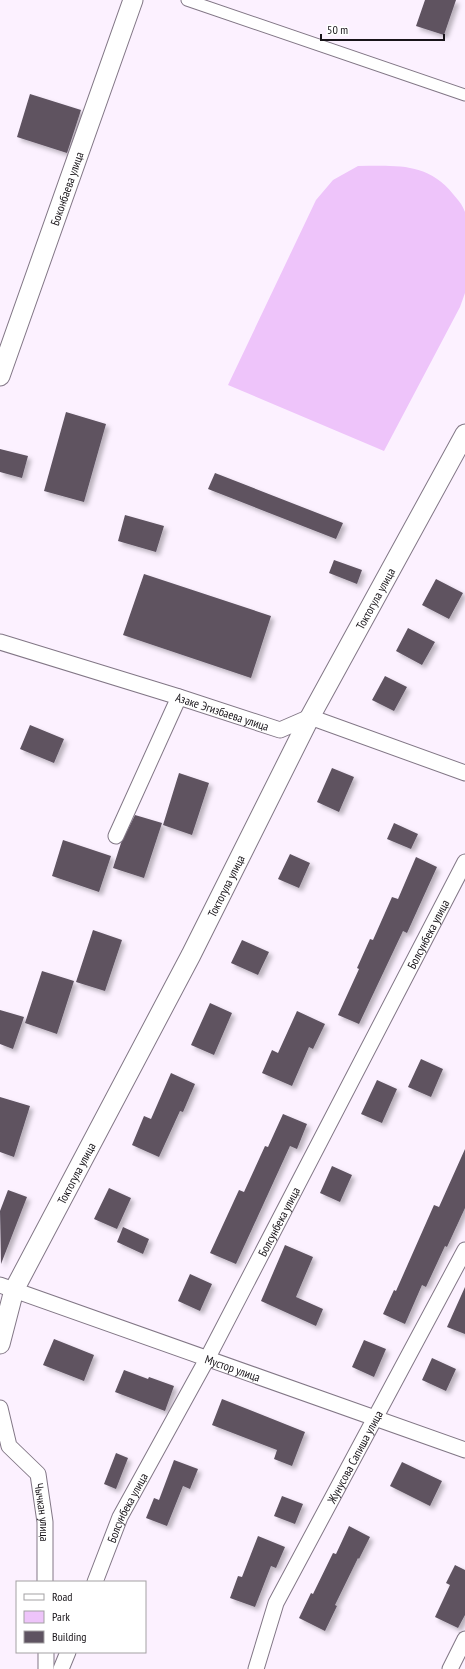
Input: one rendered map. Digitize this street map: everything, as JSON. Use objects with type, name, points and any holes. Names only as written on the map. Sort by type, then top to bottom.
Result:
[{"type":"street","name":"Боконбаева улица","points":[[0,376],[133,0]]},
{"type":"street","points":[[188,0],[465,95]]},
{"type":"street","name":"Токтогула улица","points":[[0,1344],[7,1288],[187,962],[310,717],[465,434]]},
{"type":"street","name":"Азаке Эгизбаева улица","points":[[0,642],[280,730],[310,717]]},
{"type":"street","points":[[116,836],[179,697]]},
{"type":"street","points":[[310,717],[465,774]]},
{"type":"street","name":"Болсунбека улица","points":[[95,1581],[120,1517],[207,1359],[465,862]]},
{"type":"street","name":"Жунусова Сапиша улица","points":[[256,1669],[276,1603],[465,1250]]},
{"type":"street","name":"Мустор улица","points":[[7,1288],[465,1450]]},
{"type":"street","name":"Чычкан улица","points":[[0,1408],[9,1446],[38,1474],[45,1522],[45,1581]]},
{"type":"street","points":[[450,1669],[465,1639]]},
{"type":"street","points":[[46,1653],[46,1669]]},
{"type":"street","points":[[62,1669],[68,1653]]},
{"type":"green space","points":[[358,166],[398,166],[422,171],[433,176],[443,184],[458,200],[465,212],[465,293],[460,307],[384,451],[228,385],[316,200],[333,180]]},
{"type":"building","points":[[425,0],[456,0],[444,35],[416,26]]},
{"type":"building","points":[[30,94],[81,110],[67,153],[17,137]]},
{"type":"building","points":[[66,412],[106,424],[84,502],[44,491]]},
{"type":"building","points":[[0,449],[28,456],[22,478],[0,472]]},
{"type":"building","points":[[215,473],[343,523],[336,539],[208,489]]},
{"type":"building","points":[[125,515],[164,526],[156,552],[118,541]]},
{"type":"building","points":[[334,560],[362,570],[357,584],[329,573]]},
{"type":"building","points":[[144,574],[271,616],[251,678],[123,635]]},
{"type":"building","points":[[436,579],[463,593],[449,619],[422,605]]},
{"type":"building","points":[[408,628],[435,642],[422,665],[396,651]]},
{"type":"building","points":[[385,676],[407,687],[394,711],[372,700]]},
{"type":"building","points":[[30,725],[64,739],[54,763],[20,749]]},
{"type":"building","points":[[332,768],[354,777],[339,812],[317,802]]},
{"type":"building","points":[[179,773],[209,783],[192,835],[163,825]]},
{"type":"building","points":[[135,815],[162,823],[144,878],[113,868],[121,843]]},
{"type":"building","points":[[394,823],[418,834],[411,849],[387,839]]},
{"type":"building","points":[[63,840],[111,856],[99,892],[52,876]]},
{"type":"building","points":[[290,854],[310,863],[299,888],[278,879]]},
{"type":"building","points":[[416,857],[437,867],[407,933],[403,931],[359,1024],[338,1015],[359,969],[357,968],[370,939],[373,940],[392,897],[398,899]]},
{"type":"building","points":[[93,930],[122,940],[105,991],[76,982]]},
{"type":"building","points":[[242,940],[269,952],[258,975],[231,963]]},
{"type":"building","points":[[42,971],[74,981],[57,1034],[25,1023]]},
{"type":"building","points":[[210,1003],[232,1013],[214,1055],[191,1045]]},
{"type":"building","points":[[0,1010],[24,1017],[13,1049],[0,1044]]},
{"type":"building","points":[[297,1011],[325,1024],[313,1049],[309,1047],[292,1086],[262,1073],[272,1050],[278,1053]]},
{"type":"building","points":[[421,1059],[443,1069],[431,1097],[408,1087]]},
{"type":"building","points":[[171,1073],[195,1084],[183,1112],[180,1111],[159,1157],[132,1145],[144,1116],[151,1119]]},
{"type":"building","points":[[377,1080],[397,1089],[382,1123],[361,1114]]},
{"type":"building","points":[[0,1097],[30,1106],[14,1157],[0,1152]]},
{"type":"building","points":[[283,1114],[307,1124],[297,1149],[290,1146],[236,1264],[210,1253],[239,1190],[244,1192],[265,1146],[268,1147]]},
{"type":"building","points":[[465,1149],[465,1208],[426,1287],[422,1285],[405,1324],[383,1314],[394,1290],[396,1291],[434,1205],[439,1207]]},
{"type":"building","points":[[332,1166],[352,1175],[340,1202],[320,1193]]},
{"type":"building","points":[[109,1188],[131,1198],[117,1229],[94,1219]]},
{"type":"building","points":[[8,1190],[27,1197],[1,1264],[0,1211]]},
{"type":"building","points":[[123,1227],[149,1239],[143,1254],[117,1242]]},
{"type":"building","points":[[285,1245],[313,1257],[296,1297],[323,1309],[316,1326],[261,1301]]},
{"type":"building","points":[[190,1274],[212,1284],[200,1311],[178,1301]]},
{"type":"building","points":[[465,1287],[465,1334],[447,1327]]},
{"type":"building","points":[[54,1339],[94,1355],[84,1381],[43,1365]]},
{"type":"building","points":[[364,1340],[386,1349],[374,1377],[352,1367]]},
{"type":"building","points":[[432,1358],[456,1369],[446,1391],[422,1380]]},
{"type":"building","points":[[124,1370],[148,1379],[149,1377],[174,1386],[165,1411],[115,1392]]},
{"type":"building","points":[[222,1399],[305,1432],[292,1466],[274,1459],[277,1450],[212,1425]]},
{"type":"building","points":[[116,1453],[128,1458],[116,1489],[104,1484]]},
{"type":"building","points":[[174,1460],[198,1469],[190,1489],[183,1486],[167,1526],[146,1518],[154,1498],[159,1500]]},
{"type":"building","points":[[402,1462],[442,1481],[430,1506],[390,1486]]},
{"type":"building","points":[[282,1496],[303,1504],[295,1524],[274,1516]]},
{"type":"building","points":[[349,1526],[370,1537],[335,1605],[337,1606],[325,1631],[299,1618],[311,1593],[313,1594],[333,1553],[336,1554]]},
{"type":"building","points":[[258,1536],[285,1547],[276,1568],[271,1566],[255,1607],[230,1598],[238,1576],[242,1577]]},
{"type":"building","points":[[455,1565],[465,1570],[465,1615],[458,1628],[435,1617],[450,1585],[446,1583]]}]
